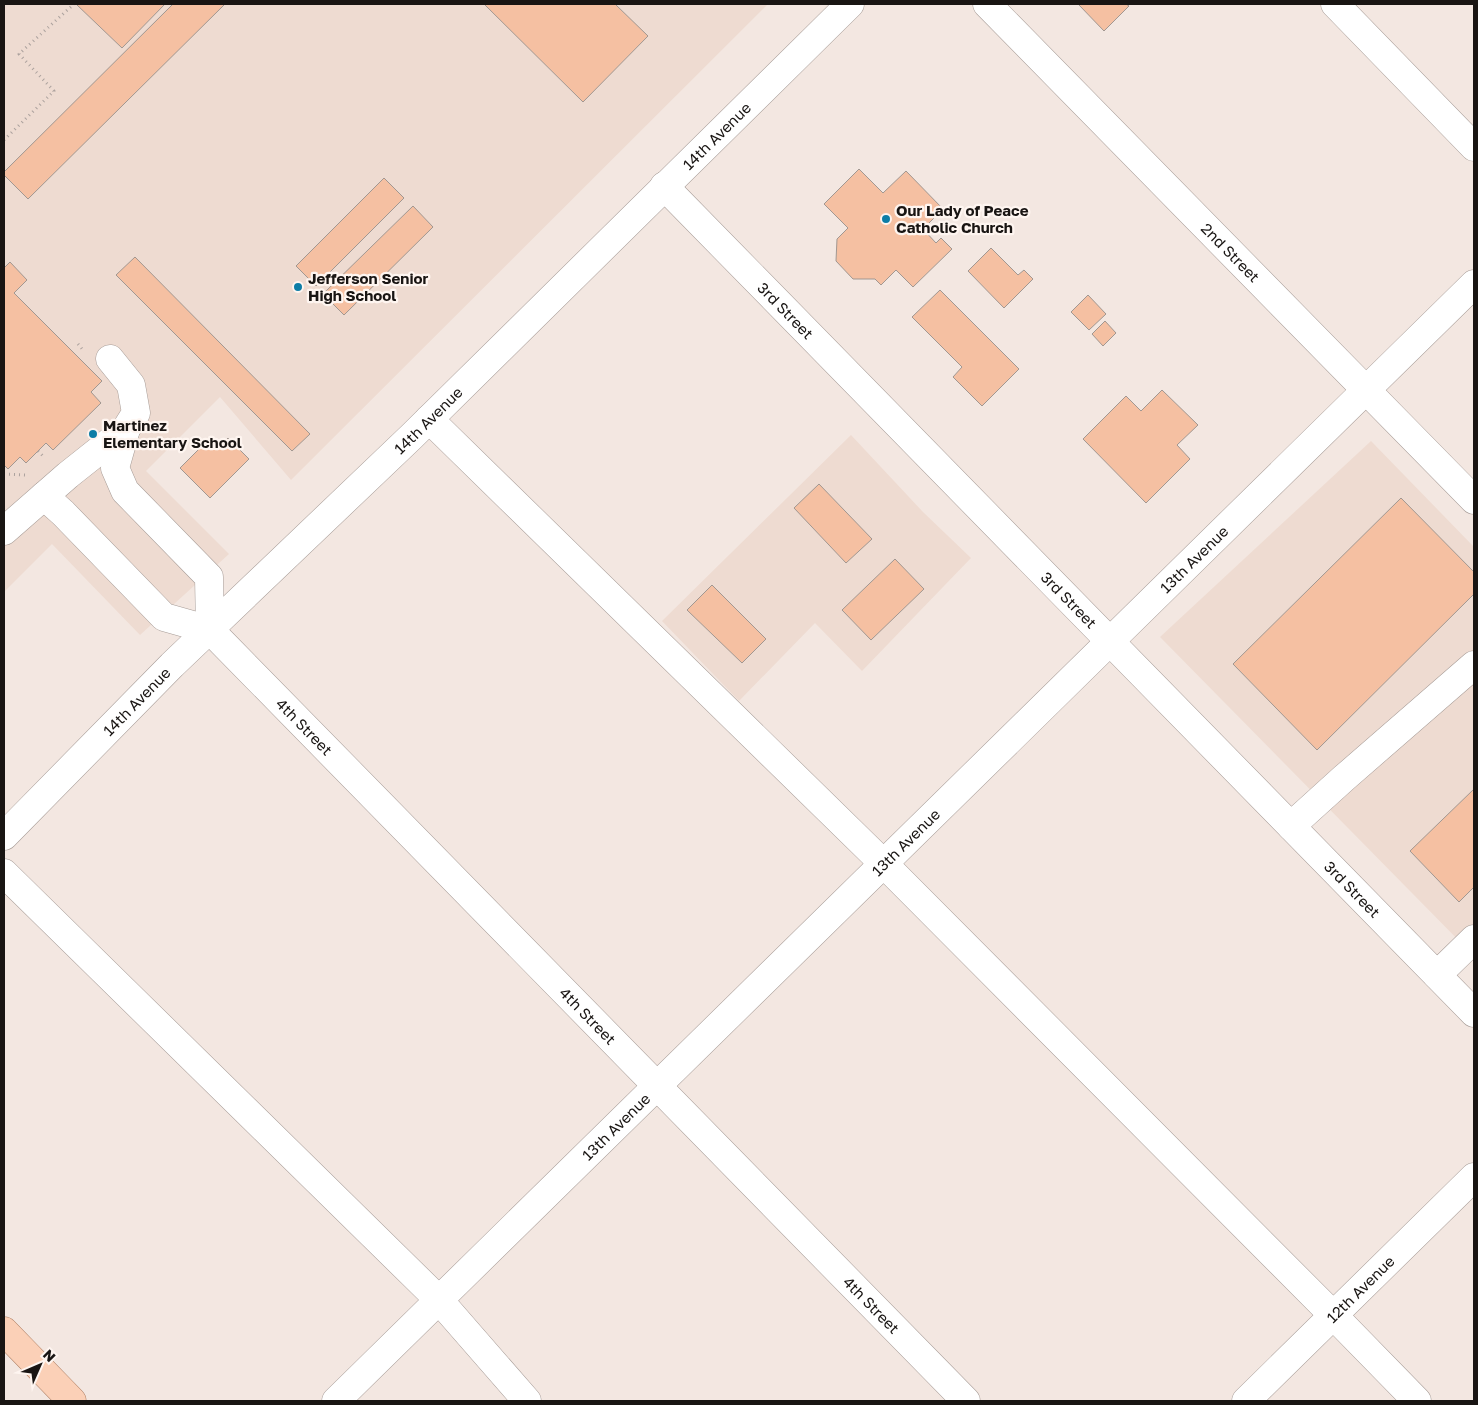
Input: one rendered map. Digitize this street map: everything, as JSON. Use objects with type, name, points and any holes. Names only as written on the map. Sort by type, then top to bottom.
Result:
[{"type":"main road","points":[[4,1332],[72,1401]]},
{"type":"street","name":"14th Avenue","points":[[4,836],[172,665],[429,418],[850,4]]},
{"type":"street","name":"2nd Street","points":[[987,4],[1474,500]]},
{"type":"street","points":[[1335,4],[1474,147]]},
{"type":"street","name":"3rd Street","points":[[664,186],[1474,1013]]},
{"type":"street","name":"13th Avenue","points":[[336,1401],[1474,284]]},
{"type":"street","points":[[37,486],[164,618],[210,630],[209,577],[125,491],[115,468],[126,429],[136,413],[131,385],[110,359]]},
{"type":"street","points":[[429,418],[884,864],[1334,1315],[1417,1401]]},
{"type":"street","points":[[4,531],[37,486],[68,475],[126,429]]},
{"type":"street","name":"4th Street","points":[[210,630],[966,1401]]},
{"type":"street","points":[[1292,826],[1474,665]]},
{"type":"street","points":[[4,873],[439,1300],[527,1401]]},
{"type":"street","points":[[1437,975],[1474,939]]},
{"type":"street","name":"12th Avenue","points":[[1246,1401],[1474,1177]]},
{"type":"path","points":[[4,140],[54,91],[19,54],[74,4]]},
{"type":"path","points":[[78,344],[84,350]]},
{"type":"path","points":[[4,474],[37,486]]},
{"type":"shaded area","name":"Jefferson Senior High School","points":[[4,4],[768,4],[291,480],[220,397],[146,471],[229,554],[140,635],[52,544],[4,592]]},
{"type":"shaded area","points":[[851,435],[923,512],[971,558],[862,671],[815,623],[739,701],[662,621]]},
{"type":"shaded area","points":[[1371,441],[1474,547],[1474,956],[1160,637]]},
{"type":"building","points":[[76,4],[165,4],[122,48]]},
{"type":"building","points":[[173,4],[225,4],[28,199],[4,175],[4,172]]},
{"type":"building","points":[[484,4],[615,4],[648,36],[583,102]]},
{"type":"building","points":[[1126,4],[1129,6],[1104,31],[1079,5]]},
{"type":"building","name":"Our Lady of Peace Catholic Church","points":[[859,169],[883,193],[906,171],[943,209],[923,229],[936,243],[941,238],[952,249],[913,287],[896,270],[881,285],[875,279],[853,279],[836,261],[837,239],[848,228],[824,204]]},
{"type":"building","points":[[384,178],[404,198],[316,286],[296,266]]},
{"type":"building","points":[[413,206],[433,227],[344,315],[323,294]]},
{"type":"building","points":[[991,248],[1018,275],[1024,270],[1033,279],[1004,308],[968,271]]},
{"type":"building","points":[[135,257],[310,434],[292,451],[116,275]]},
{"type":"building","name":"Martinez Elementary School","points":[[10,262],[27,280],[14,293],[102,381],[91,392],[101,403],[53,450],[46,443],[26,463],[20,457],[8,469],[4,465],[4,268]]},
{"type":"building","points":[[940,290],[1019,369],[982,406],[953,377],[962,367],[912,317]]},
{"type":"building","points":[[1088,295],[1106,314],[1089,330],[1071,312]]},
{"type":"building","points":[[1105,321],[1116,333],[1103,346],[1092,334]]},
{"type":"building","points":[[1162,390],[1198,425],[1177,445],[1190,459],[1146,503],[1083,439],[1126,396],[1141,411]]},
{"type":"building","points":[[228,438],[249,459],[210,498],[180,468],[208,440],[217,449]]},
{"type":"building","points":[[819,484],[872,539],[846,563],[794,508]]},
{"type":"building","points":[[1401,498],[1474,572],[1474,594],[1317,750],[1233,664]]},
{"type":"building","points":[[895,559],[924,589],[871,640],[842,610]]},
{"type":"building","points":[[712,585],[766,639],[742,663],[687,610]]},
{"type":"building","points":[[1474,789],[1474,887],[1459,902],[1410,851]]},
{"type":"place","name":"Our Lady of Peace Catholic Church","points":[[886,219]]},
{"type":"place","name":"Jefferson Senior High School","points":[[298,287]]},
{"type":"place","name":"Martinez Elementary School","points":[[93,434]]}]
